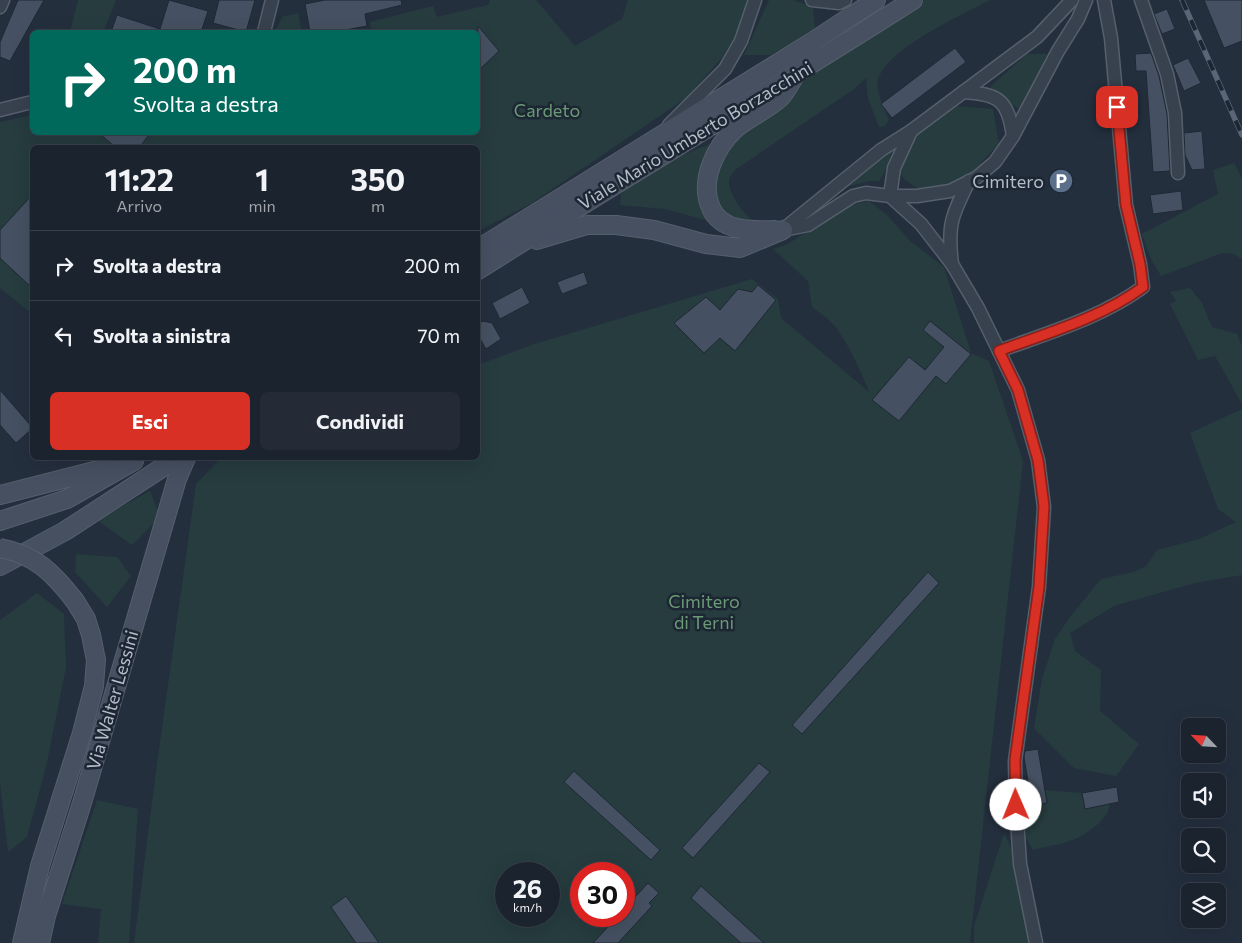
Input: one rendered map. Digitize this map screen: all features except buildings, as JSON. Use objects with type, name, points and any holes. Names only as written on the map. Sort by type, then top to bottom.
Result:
[{"type":"main road","name":"Viale Mario Umberto Borzacchini","points":[[480,248],[812,42],[876,0]]},
{"type":"main road","name":"Viale Mario Umberto Borzacchini","points":[[480,269],[913,0]]},
{"type":"main road","points":[[783,230],[755,231],[732,227],[714,214],[706,194],[706,183],[717,150],[736,128],[781,98],[796,74]]},
{"type":"main road","points":[[514,247],[587,225],[616,225],[654,230],[706,244],[740,248],[783,230]]},
{"type":"main road","points":[[0,495],[132,460]]},
{"type":"main road","points":[[0,522],[67,499],[134,460]]},
{"type":"main road","points":[[0,566],[66,531],[173,460]]},
{"type":"main road","name":"Via Walter Lessini","points":[[40,943],[46,916],[185,460]]},
{"type":"main road","name":"Via Walter Lessini","points":[[0,548],[11,550],[33,560],[58,579],[86,619],[96,660],[94,686],[82,733],[40,866],[22,943]]},
{"type":"street","points":[[0,7],[3,0]]},
{"type":"street","points":[[264,30],[272,0]]},
{"type":"street","points":[[658,136],[725,69],[741,41],[755,0]]},
{"type":"street","points":[[812,0],[839,3],[845,0]]},
{"type":"street","points":[[783,230],[881,150],[911,131],[1037,37],[1067,8],[1072,0]]},
{"type":"street","points":[[783,230],[808,225],[853,196],[866,193],[890,196],[917,196],[950,191],[969,181],[995,162],[1013,136],[1058,51],[1078,19],[1086,0]]},
{"type":"street","points":[[999,351],[1123,302],[1143,287],[1140,264],[1126,205],[1111,38],[1104,0]]},
{"type":"street","points":[[1141,0],[1167,74],[1175,113],[1178,173]]},
{"type":"street","points":[[962,92],[982,93],[998,100],[1007,108],[1011,118],[1013,136]]},
{"type":"street","points":[[1,109],[30,102]]},
{"type":"street","points":[[890,196],[894,168],[911,131]]},
{"type":"street","points":[[952,264],[949,241],[951,220],[969,181]]},
{"type":"street","points":[[890,196],[921,224],[952,264],[978,308],[1018,390],[1038,460],[1044,506],[1039,587],[1015,760],[1020,864],[1036,943]]},
{"type":"green space","points":[[78,0],[116,0],[104,30],[70,30]]},
{"type":"green space","name":"Cardeto","points":[[490,0],[536,0],[575,46],[622,19],[628,0],[748,0],[745,14],[734,38],[721,59],[686,98],[532,203],[480,230],[480,145],[30,145],[30,312],[0,288],[0,122],[30,115],[30,135],[480,135],[480,30],[372,30],[370,22],[433,6],[437,17],[488,5]]},
{"type":"green space","points":[[769,0],[793,0],[813,7],[815,28],[770,55],[744,55]]},
{"type":"green space","points":[[925,0],[990,0],[926,34],[895,57],[884,68],[877,84],[889,120],[885,126],[879,127],[868,99],[866,78],[854,89],[735,170],[729,182],[732,194],[740,207],[752,220],[732,217],[727,214],[711,194],[725,148],[772,110],[811,72]]},
{"type":"green space","points":[[298,13],[302,30],[276,30],[282,17]]},
{"type":"green space","points":[[1027,54],[1047,54],[1032,91],[1018,109],[990,87]]},
{"type":"green space","points":[[958,106],[993,109],[999,144],[964,180],[923,192],[905,180],[898,169],[903,140]]},
{"type":"green space","points":[[710,144],[705,179],[709,221],[665,209],[620,205],[621,194],[649,169]]},
{"type":"green space","points":[[887,149],[892,152],[879,181],[849,186],[846,184]]},
{"type":"green space","points":[[1234,163],[1242,179],[1242,259],[1234,254],[1222,253],[1161,276],[1150,257],[1142,234],[1218,194],[1213,170]]},
{"type":"green space","name":"Cimitero di Terni","points":[[869,201],[887,215],[910,241],[944,267],[971,353],[989,361],[1023,461],[970,943],[134,943],[196,484],[219,460],[480,460],[480,364],[531,345],[752,279],[778,299],[781,318],[869,392],[858,365],[842,336],[831,322],[812,307],[808,281],[773,249],[786,245],[849,205]]},
{"type":"green space","points":[[1190,288],[1202,303],[1212,327],[1237,334],[1242,346],[1242,404],[1215,356],[1198,360],[1170,304],[1176,301],[1170,292]]},
{"type":"green space","points":[[1242,409],[1242,575],[1195,583],[1114,606],[1070,633],[1075,651],[1101,670],[1100,711],[1139,744],[1116,776],[1074,768],[1034,728],[1042,679],[1055,639],[1101,579],[1134,572],[1146,566],[1157,550],[1199,539],[1236,522],[1218,509],[1190,433]]},
{"type":"green space","points":[[150,491],[160,517],[132,545],[97,520]]},
{"type":"green space","points":[[76,554],[117,557],[131,576],[107,607],[75,572]]},
{"type":"green space","points":[[37,593],[64,614],[66,667],[46,767],[27,837],[8,852],[0,784],[0,620]]},
{"type":"green space","points":[[1045,790],[1082,793],[1085,808],[1109,804],[1109,809],[1098,824],[1079,837],[1033,850],[1026,838],[1021,798],[1030,794],[1032,806],[1047,803]]},
{"type":"green space","points":[[97,800],[138,809],[129,943],[98,943],[101,909],[62,904]]},
{"type":"green space","points":[[1004,833],[1027,881],[1034,943],[974,943],[974,926]]},
{"type":"railway","points":[[1182,0],[1242,135]]},
{"type":"place","name":"Cimitero","points":[[1061,181]]},
{"type":"route","points":[[1016,805],[1015,760],[1039,587],[1044,506],[1038,460],[1018,390],[999,351],[1123,302],[1143,287],[1140,264],[1126,205],[1117,107]]}]
